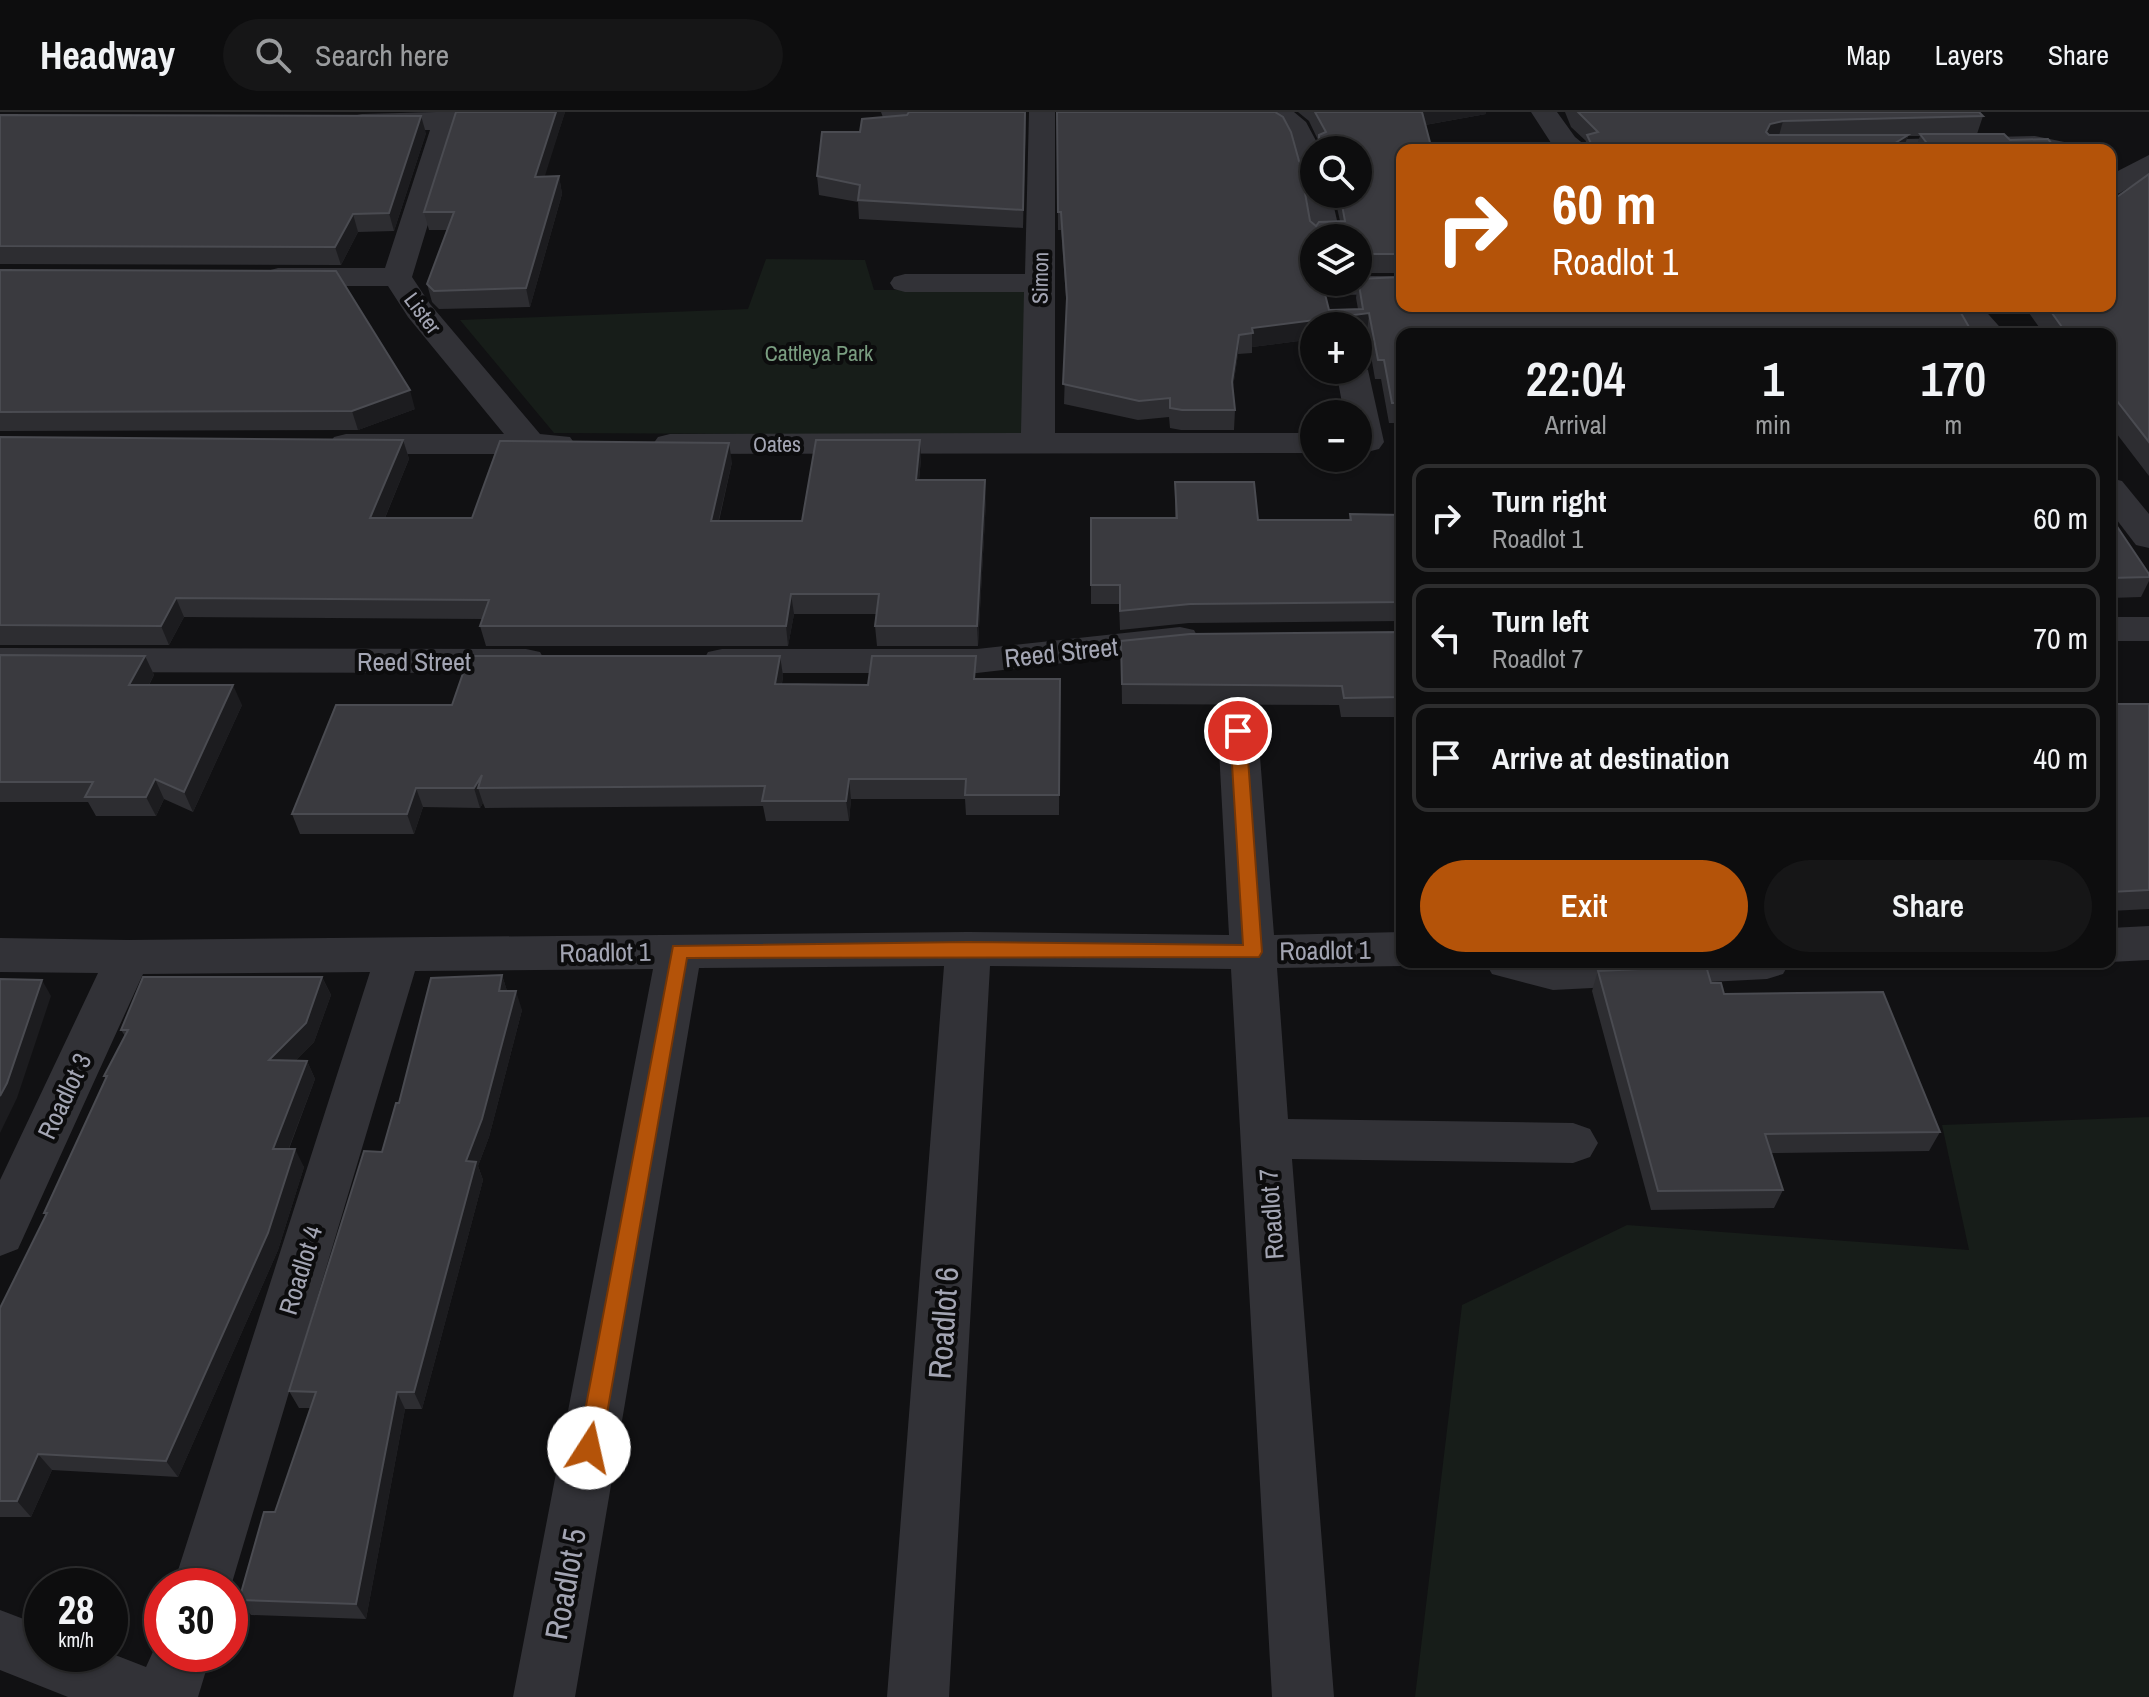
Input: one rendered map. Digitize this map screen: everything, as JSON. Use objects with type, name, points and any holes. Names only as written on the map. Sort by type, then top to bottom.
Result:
[{"type":"street","points":[[893,114],[950,112]]},
{"type":"street","name":"Simon","points":[[1038,444],[1042,112]]},
{"type":"street","points":[[1268,112],[1293,121],[1302,136]]},
{"type":"street","points":[[1544,112],[1567,144]]},
{"type":"street","points":[[335,122],[448,117]]},
{"type":"street","name":"Lister","points":[[448,117],[397,277],[419,310],[530,444]]},
{"type":"street","points":[[254,277],[397,277]]},
{"type":"street","points":[[905,283],[1039,283]]},
{"type":"street","points":[[1372,289],[1396,286]]},
{"type":"street","points":[[1970,312],[1984,328]]},
{"type":"street","points":[[1372,442],[1396,442]]},
{"type":"street","name":"Oates","points":[[641,444],[1300,443]]},
{"type":"street","points":[[312,444],[594,444]]},
{"type":"street","points":[[2116,496],[2149,537]]},
{"type":"street","points":[[2116,629],[2149,629]]},
{"type":"street","name":"Reed Street","points":[[693,661],[977,661],[1219,637]]},
{"type":"street","name":"Reed Street","points":[[0,660],[567,661]]},
{"type":"street","name":"Roadlot 7","points":[[1238,731],[1303,1697]]},
{"type":"street","points":[[2116,945],[2149,943]]},
{"type":"street","name":"Roadlot 1","points":[[0,955],[128,957],[968,949],[1253,952],[1396,949]]},
{"type":"street","name":"Roadlot 6","points":[[918,1697],[968,949]]},
{"type":"street","name":"Roadlot 5","points":[[544,1697],[679,951]]},
{"type":"street","name":"Roadlot 4","points":[[208,1568],[398,954]]},
{"type":"street","name":"Roadlot 3","points":[[0,1234],[128,957]]},
{"type":"street","points":[[1533,968],[1553,973],[1650,968]]},
{"type":"street","points":[[1266,1139],[1573,1143]]},
{"type":"street","points":[[0,1640],[145,1697]]},
{"type":"street","points":[[167,1697],[175,1672]]},
{"type":"green space","name":"Cattleya Park","points":[[766,259],[865,260],[874,290],[1029,290],[1026,435],[554,433],[460,320],[748,309]]},
{"type":"green space","points":[[2149,1117],[2149,1697],[1415,1697],[1462,1305],[1627,1225],[1969,1250],[1942,1125]]},
{"type":"building","points":[[456,112],[556,112],[535,177],[559,176],[526,288],[434,291],[427,284],[454,212],[424,212]]},
{"type":"building","points":[[909,112],[1025,112],[1023,210],[858,200],[860,185],[817,176],[822,132],[860,132],[862,119],[907,115]]},
{"type":"building","points":[[1057,112],[1275,112],[1283,117],[1291,132],[1300,162],[1300,208],[1308,208],[1314,224],[1300,224],[1300,296],[1326,296],[1329,310],[1363,309],[1361,296],[1372,296],[1372,278],[1396,277],[1396,312],[1960,312],[1970,328],[1396,328],[1396,403],[1392,403],[1384,360],[1378,360],[1372,312],[1300,312],[1300,322],[1252,328],[1253,333],[1239,335],[1232,382],[1235,410],[1182,410],[1170,408],[1170,398],[1139,401],[1063,384],[1067,298],[1061,212],[1058,212]]},
{"type":"building","points":[[1315,112],[1422,112],[1430,144],[1396,144],[1396,254],[1372,254],[1372,224],[1318,224],[1345,221],[1343,208],[1372,208],[1372,136],[1319,136],[1326,132]]},
{"type":"building","points":[[1578,112],[1979,112],[1983,116],[1783,121],[1770,124],[1766,132],[1769,135],[1908,135],[1894,144],[1591,144],[1587,135],[1598,132]]},
{"type":"building","points":[[0,115],[421,116],[389,213],[353,214],[335,247],[0,246]]},
{"type":"building","points":[[1920,134],[2004,134],[2010,140],[2048,139],[2052,144],[1928,144]]},
{"type":"building","points":[[2149,174],[2149,442],[2116,400],[2116,328],[2063,328],[2051,312],[2116,312],[2116,198]]},
{"type":"building","points":[[0,270],[336,271],[410,390],[352,411],[0,412]]},
{"type":"building","points":[[0,437],[403,440],[370,518],[472,518],[500,441],[729,443],[711,521],[802,521],[816,440],[920,440],[916,480],[985,480],[977,626],[875,626],[879,594],[791,594],[786,626],[480,626],[489,600],[176,598],[161,626],[0,625]]},
{"type":"building","points":[[1175,482],[1254,482],[1258,520],[1351,520],[1350,514],[1396,515],[1396,602],[1190,604],[1120,611],[1120,585],[1091,585],[1091,518],[1177,518]]},
{"type":"building","points":[[2116,525],[2149,574],[2149,577],[2116,578]]},
{"type":"building","points":[[1396,632],[1396,697],[1344,698],[1342,686],[1122,684],[1121,641],[1190,634]]},
{"type":"building","points":[[0,655],[145,656],[129,685],[233,685],[184,792],[155,779],[146,797],[85,797],[93,782],[0,782]]},
{"type":"building","points":[[469,656],[780,656],[775,684],[868,685],[872,656],[976,656],[974,679],[1060,679],[1059,795],[965,795],[966,779],[849,779],[846,801],[762,801],[765,786],[478,788],[482,775],[474,788],[416,788],[407,814],[292,814],[336,705],[452,705]]},
{"type":"building","points":[[2116,704],[2149,704],[2149,890],[2116,892]]},
{"type":"building","points":[[1707,968],[1711,983],[1721,983],[1724,994],[1883,992],[1940,1132],[1765,1134],[1783,1190],[1658,1191],[1598,971]]},
{"type":"building","points":[[502,975],[499,991],[516,991],[482,1119],[466,1161],[476,1162],[414,1392],[397,1392],[356,1604],[248,1600],[248,1568],[264,1512],[275,1512],[316,1392],[289,1391],[364,1151],[382,1152],[396,1103],[399,1103],[431,978]]},
{"type":"building","points":[[143,977],[322,977],[306,1023],[269,1060],[307,1061],[273,1149],[295,1149],[268,1233],[166,1461],[38,1454],[17,1501],[0,1501],[0,1308],[47,1213],[44,1213],[107,1076],[104,1076],[128,1030],[121,1030]]},
{"type":"building","points":[[0,979],[42,980],[0,1096]]},
{"type":"route","points":[[589,1448],[679,951],[968,949],[1253,952],[1238,731]]}]
